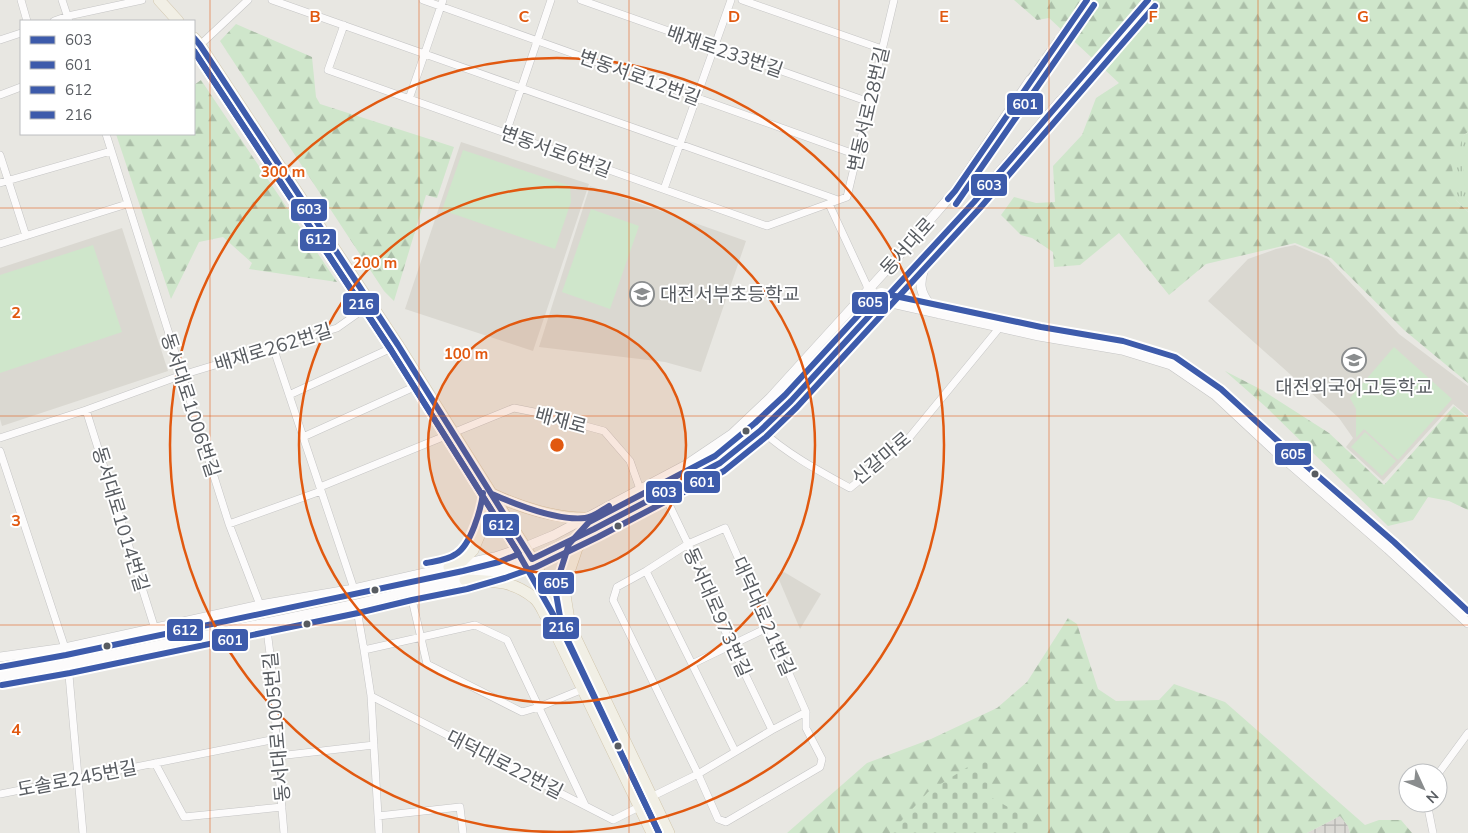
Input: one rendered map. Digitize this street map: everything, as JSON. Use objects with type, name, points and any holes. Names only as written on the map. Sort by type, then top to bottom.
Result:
[{"type":"main road","points":[[159,0],[177,20]]},
{"type":"main road","points":[[197,42],[423,383],[525,547],[570,626],[669,833]]},
{"type":"main road","points":[[492,494],[511,503],[560,516],[588,518]]},
{"type":"main road","points":[[449,567],[462,561],[474,550],[490,510],[492,494]]},
{"type":"main road","points":[[570,626],[564,589],[578,548],[594,529]]},
{"type":"main road","points":[[532,559],[556,634]]},
{"type":"main road","points":[[465,580],[501,581],[519,588],[535,599],[556,634],[652,833]]},
{"type":"street","points":[[21,0],[27,20]]},
{"type":"street","points":[[62,0],[69,19],[142,0]]},
{"type":"street","points":[[197,42],[248,0]]},
{"type":"street","points":[[272,0],[838,200]]},
{"type":"street","name":"변동서로12번길","points":[[423,0],[442,3],[537,41],[857,155]]},
{"type":"street","points":[[506,133],[551,0]]},
{"type":"street","name":"배재로233번길","points":[[581,0],[869,102]]},
{"type":"street","points":[[664,189],[731,0]]},
{"type":"street","points":[[742,0],[882,49]]},
{"type":"street","name":"변동서로28번길","points":[[838,200],[847,197],[882,49],[891,1]]},
{"type":"street","points":[[409,99],[442,3]]},
{"type":"street","name":"변동서로6번길","points":[[344,25],[328,70],[767,226],[829,204]]},
{"type":"street","points":[[0,40],[20,33]]},
{"type":"street","name":"동서대로","points":[[0,657],[65,648],[260,606],[354,589],[495,557],[554,535],[686,465],[732,434],[776,391],[955,191],[1030,80]]},
{"type":"street","points":[[0,95],[20,87]]},
{"type":"street","name":"동서대로","points":[[0,676],[68,664],[356,604],[502,570],[532,559],[664,494],[720,463],[761,430],[792,401],[974,202],[1060,102]]},
{"type":"street","name":"동서대로1006번길","points":[[106,135],[229,524],[260,606]]},
{"type":"street","points":[[0,183],[111,151]]},
{"type":"street","points":[[0,155],[26,236]]},
{"type":"street","points":[[829,204],[838,200]]},
{"type":"street","points":[[0,244],[127,204]]},
{"type":"street","name":"동서대로","points":[[829,204],[868,288]]},
{"type":"street","points":[[932,248],[922,275],[920,287],[928,304],[939,314]]},
{"type":"street","points":[[868,288],[883,301],[1039,336],[1122,350],[1171,365],[1215,395],[1468,623]]},
{"type":"street","name":"배재로262번길","points":[[0,438],[86,410],[182,375],[337,328],[371,304]]},
{"type":"street","name":"신갈마로","points":[[761,430],[774,442],[850,488],[904,444],[1000,328]]},
{"type":"street","points":[[289,395],[398,345]]},
{"type":"street","points":[[273,347],[354,589]]},
{"type":"street","points":[[303,437],[423,383]]},
{"type":"street","name":"배재로","points":[[229,524],[320,489],[514,408],[604,431],[630,461],[640,488]]},
{"type":"street","name":"동서대로1014번길","points":[[86,410],[155,629]]},
{"type":"street","points":[[0,450],[65,648]]},
{"type":"street","name":"동서대로973번길","points":[[664,494],[688,544],[731,645],[772,730]]},
{"type":"street","name":"대덕대로21번길","points":[[724,528],[806,712],[806,728],[822,760],[820,767],[726,822],[718,819],[613,600],[617,587],[688,544],[724,528]]},
{"type":"street","points":[[646,571],[735,751]]},
{"type":"street","points":[[410,591],[427,664],[522,712],[583,689]]},
{"type":"street","points":[[356,604],[371,696],[379,833]]},
{"type":"street","name":"동서대로1005번길","points":[[266,622],[275,694],[276,739],[284,833]]},
{"type":"street","points":[[364,650],[475,625],[508,640],[584,805]]},
{"type":"street","points":[[692,664],[768,627]]},
{"type":"street","points":[[68,664],[83,833]]},
{"type":"street","name":"대덕대로22번길","points":[[371,696],[613,820],[639,807]]},
{"type":"street","points":[[651,797],[698,774],[735,751],[806,712]]},
{"type":"street","points":[[1446,763],[1468,733]]},
{"type":"street","name":"도솔로245번길","points":[[0,794],[276,739]]},
{"type":"street","points":[[278,756],[374,746]]},
{"type":"street","name":"도솔로245번길","points":[[155,763],[184,817],[282,807]]},
{"type":"street","points":[[378,816],[460,807],[463,833]]},
{"type":"street","points":[[1429,813],[1433,833]]},
{"type":"shaded area","points":[[461,142],[589,184],[533,351],[405,309]]},
{"type":"shaded area","name":"대전서부초등학교","points":[[590,186],[746,241],[701,372],[665,362],[539,347]]},
{"type":"shaded area","points":[[122,228],[168,371],[2,426],[0,419],[0,268]]},
{"type":"shaded area","name":"대전외국어고등학교","points":[[1295,245],[1328,259],[1399,334],[1468,386],[1468,416],[1453,404],[1383,481],[1346,447],[1353,438],[1339,418],[1208,301],[1248,259],[1276,249]]},
{"type":"shaded area","points":[[784,572],[821,594],[800,629],[777,575]]},
{"type":"shaded area","points":[[1340,816],[1348,826],[1350,833],[1307,833]]},
{"type":"green space","points":[[1014,0],[1468,0],[1468,132],[1464,135],[1456,200],[1468,212],[1468,383],[1404,330],[1331,258],[1295,243],[1206,264],[1169,295],[1119,233],[1080,265],[1054,267],[1053,252],[1032,238],[1021,235],[1001,215],[1014,197],[1036,203],[1055,202],[1053,166],[1082,135],[1096,98],[1119,83],[1049,18],[1037,20]]},
{"type":"green space","points":[[236,24],[312,57],[316,97],[320,104],[454,147],[437,198],[426,195],[394,301],[384,291],[220,41]]},
{"type":"green space","points":[[201,80],[337,282],[249,269],[252,263],[223,237],[199,242],[171,299],[116,135],[195,135],[195,84]]},
{"type":"green space","points":[[1468,132],[1468,212],[1456,200],[1452,166],[1464,135]]},
{"type":"green space","points":[[463,150],[570,186],[571,202],[555,249],[442,210]]},
{"type":"green space","points":[[1468,150],[1468,192],[1464,182],[1463,171]]},
{"type":"green space","points":[[591,209],[639,226],[610,309],[562,292]]},
{"type":"green space","points":[[93,245],[122,332],[0,373],[0,275]]},
{"type":"green space","points":[[1394,347],[1452,399],[1398,460],[1364,429],[1356,438],[1356,409],[1350,398]]},
{"type":"green space","points":[[1225,371],[1262,390],[1329,433],[1384,485],[1454,406],[1468,418],[1468,510],[1449,501],[1428,497],[1413,520],[1388,526],[1266,407]]},
{"type":"green space","points":[[1365,432],[1396,461],[1382,476],[1351,447]]},
{"type":"green space","points":[[1068,618],[1077,624],[1098,689],[1116,701],[1159,700],[1174,684],[1225,702],[1365,825],[1379,820],[1401,820],[1412,833],[1350,833],[1348,826],[1340,816],[1307,833],[787,833],[867,763],[931,739],[997,708],[1027,682]]},
{"type":"green space","points":[[982,758],[989,759],[987,795],[1036,823],[1028,833],[890,833],[928,792]]},
{"type":"tunnel","points":[[1030,80],[1087,0]]},
{"type":"tunnel","points":[[1060,101],[1148,0]]},
{"type":"transit line","name":"603","points":[[948,199],[1087,0]]},
{"type":"transit line","name":"603","points":[[195,39],[398,345],[532,559],[720,463],[761,430],[791,401],[974,202],[1148,0]]},
{"type":"transit line","name":"601","points":[[956,204],[1094,5]]},
{"type":"transit line","name":"601","points":[[2,685],[70,673],[358,613],[467,589],[505,578],[536,567],[598,537],[724,471],[766,437],[797,407],[980,208],[1155,6]]},
{"type":"transit line","name":"612","points":[[0,667],[66,655],[463,571],[499,562],[519,554],[391,350],[195,53]]},
{"type":"transit line","name":"216","points":[[195,53],[391,350],[517,551],[562,630],[659,833]]},
{"type":"transit line","name":"605","points":[[659,833],[562,628],[555,588],[569,544],[589,522],[715,456],[785,395],[877,295],[881,293],[1041,327],[1123,341],[1175,357],[1221,389],[1394,542],[1468,611]]},
{"type":"transit line","name":"612","points":[[426,563],[449,558],[456,554],[466,543],[471,535],[483,493]]},
{"type":"transit line","name":"603","points":[[492,494],[550,515],[563,517],[585,518],[609,506]]},
{"type":"place","name":"대전서부초등학교","points":[[642,294]]},
{"type":"place","name":"대전외국어고등학교","points":[[1354,360]]}]
